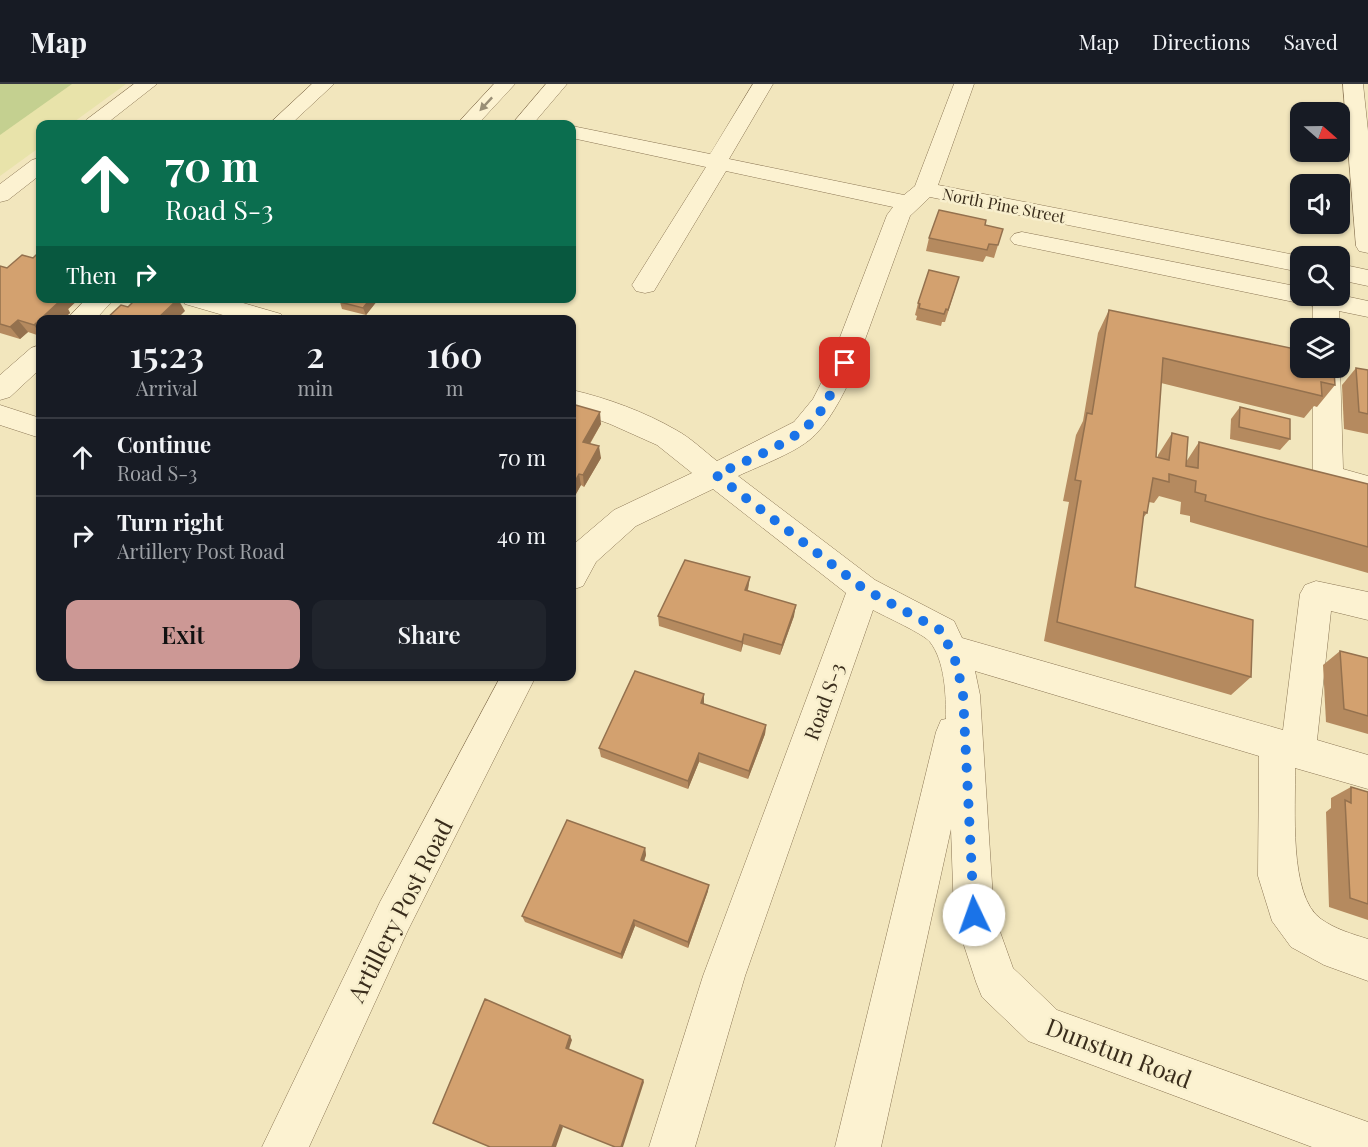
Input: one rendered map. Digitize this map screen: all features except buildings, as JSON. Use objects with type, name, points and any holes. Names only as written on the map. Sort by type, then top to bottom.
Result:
[{"type":"street","points":[[98,120],[147,84]]},
{"type":"street","points":[[284,120],[324,84]]},
{"type":"street","points":[[471,120],[505,84]]},
{"type":"street","points":[[529,120],[557,84]]},
{"type":"street","points":[[645,285],[763,84]]},
{"type":"street","points":[[576,570],[585,553],[625,518],[716,475],[804,429],[817,417],[848,354],[899,215],[917,196],[964,84]]},
{"type":"street","points":[[1353,84],[1368,246]]},
{"type":"street","name":"North Pine Street","points":[[576,133],[718,163],[1290,262]]},
{"type":"street","points":[[0,195],[36,168]]},
{"type":"street","points":[[1022,239],[1290,294]]},
{"type":"street","points":[[1350,274],[1368,278]]},
{"type":"street","points":[[84,315],[98,303]]},
{"type":"street","points":[[212,303],[254,315]]},
{"type":"street","points":[[1350,306],[1368,309]]},
{"type":"street","points":[[0,390],[36,358]]},
{"type":"street","points":[[1327,378],[1328,476],[1368,487]]},
{"type":"street","points":[[576,401],[604,408],[667,438],[864,589]]},
{"type":"street","points":[[0,415],[36,427]]},
{"type":"street","name":"Dunstun Road","points":[[864,589],[942,631],[957,665],[963,695],[974,915],[997,982],[1043,1026],[1368,1145]]},
{"type":"street","name":"Road S-3","points":[[672,1147],[724,976],[864,589]]},
{"type":"street","points":[[1368,606],[1316,594],[1287,749],[1278,876],[1286,907],[1305,933],[1339,950],[1368,960]]},
{"type":"street","points":[[950,650],[1368,772]]},
{"type":"street","name":"Artillery Post Road","points":[[285,1147],[394,916],[516,681]]},
{"type":"street","points":[[858,1147],[963,695]]},
{"type":"shaded area","points":[[0,84],[126,84],[76,120],[36,120],[36,150],[0,176]]},
{"type":"green space","points":[[0,84],[72,84],[0,135]]},
{"type":"route","points":[[845,363],[817,417],[804,429],[716,475],[864,589],[942,631],[957,665],[963,695],[974,915]]}]
